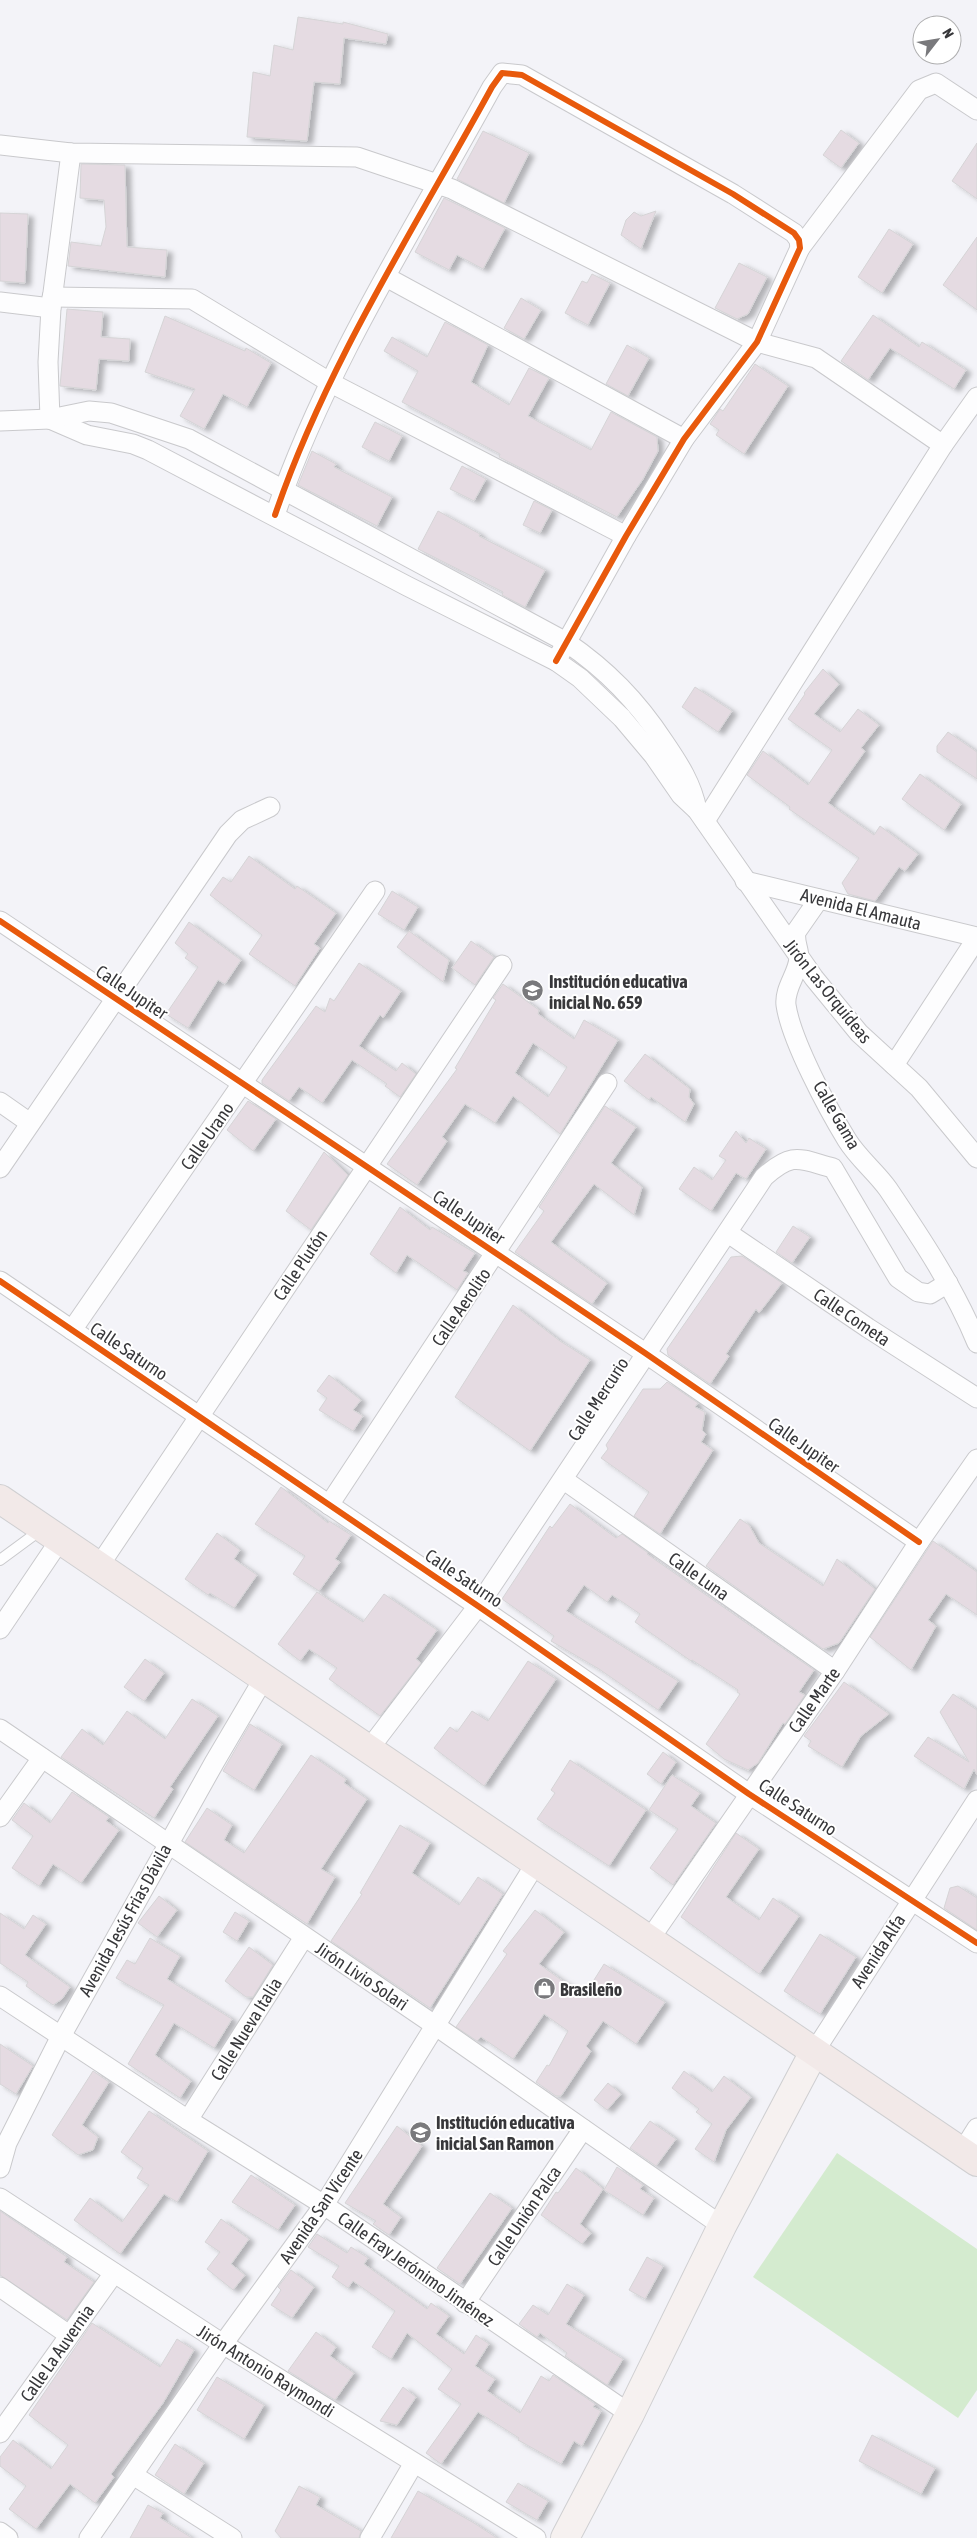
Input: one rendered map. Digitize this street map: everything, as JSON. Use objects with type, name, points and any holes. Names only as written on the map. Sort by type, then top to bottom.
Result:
[{"type":"highway","points":[[0,1499],[969,2157]]},
{"type":"main road","points":[[565,2538],[630,2414],[722,2226],[814,2052]]},
{"type":"street","points":[[275,515],[331,383],[386,277],[492,87],[502,73],[522,75],[732,194],[794,233],[799,240],[800,248]]},
{"type":"street","points":[[556,661],[626,536],[684,439],[757,342],[800,248],[919,90],[936,83],[977,110]]},
{"type":"street","points":[[0,145],[72,153],[357,157],[452,188],[757,342],[816,358],[943,445]]},
{"type":"street","points":[[50,419],[48,362],[51,302],[72,153]]},
{"type":"street","points":[[386,277],[684,439]]},
{"type":"street","points":[[0,302],[192,298],[331,383],[626,536]]},
{"type":"street","points":[[701,815],[943,445],[977,397]]},
{"type":"street","points":[[0,421],[50,419],[89,411],[119,414],[189,439],[566,642],[611,676],[641,709],[688,780],[701,815]]},
{"type":"street","points":[[50,419],[87,435],[141,447],[275,515],[406,586],[556,661],[580,678],[622,718],[654,756],[681,795],[701,815]]},
{"type":"street","points":[[0,1168],[228,834],[242,820],[270,807]]},
{"type":"street","name":"Jirón Las Orquídeas","points":[[701,815],[744,881],[799,958],[859,1033],[919,1088],[977,1158]]},
{"type":"street","name":"Avenida El Amauta","points":[[744,881],[977,937]]},
{"type":"street","name":"Calle Urano","points":[[72,1330],[375,891]]},
{"type":"street","name":"Calle Gama","points":[[819,899],[796,932],[799,958],[786,994],[786,1005],[802,1053],[847,1140],[887,1188],[948,1283],[965,1313],[977,1343]]},
{"type":"street","name":"Calle Jupiter","points":[[0,921],[645,1353],[919,1542]]},
{"type":"street","points":[[894,1065],[977,937]]},
{"type":"street","name":"Calle Plutón","points":[[99,1566],[502,965]]},
{"type":"street","name":"Calle Aerolito","points":[[329,1505],[607,1083]]},
{"type":"street","points":[[0,1102],[30,1123]]},
{"type":"street","name":"Calle Mercurio","points":[[369,1749],[478,1606],[564,1480],[645,1353],[764,1178],[790,1159],[799,1159],[834,1168],[898,1278],[909,1288],[930,1294],[948,1283]]},
{"type":"street","name":"Calle Cometa","points":[[728,1233],[868,1328],[977,1398]]},
{"type":"street","name":"Calle Saturno","points":[[0,1281],[478,1606],[749,1794],[977,1944]]},
{"type":"street","name":"Calle Marte","points":[[648,1940],[835,1671],[919,1542],[977,1459]]},
{"type":"street","name":"Calle Luna","points":[[564,1480],[835,1671]]},
{"type":"street","points":[[0,1629],[51,1534]]},
{"type":"street","name":"Avenida Jesús Frias Dávila","points":[[0,2168],[7,2144],[60,2038],[168,1844],[264,1678]]},
{"type":"street","name":"Jirón Livio Solari","points":[[0,1730],[436,2026],[722,2226]]},
{"type":"street","points":[[0,1817],[42,1758]]},
{"type":"street","name":"Avenida Alfa","points":[[814,2052],[911,1899],[977,1800]]},
{"type":"street","name":"Avenida San Vicente","points":[[89,2538],[223,2344],[324,2205],[536,1863]]},
{"type":"street","name":"Calle Nueva Italia","points":[[188,2120],[304,1937]]},
{"type":"street","name":"Calle Fray Jerónimo Jiménez","points":[[0,1996],[60,2038],[324,2205],[630,2414]]},
{"type":"street","points":[[969,2157],[977,2128]]},
{"type":"street","name":"Calle Unión Palca","points":[[465,2303],[583,2129]]},
{"type":"street","name":"Jirón Antonio Raymondi","points":[[0,2198],[223,2344],[536,2538]]},
{"type":"street","name":"Calle La Auvernia","points":[[0,2433],[114,2273]]},
{"type":"street","points":[[0,2287],[69,2335]]},
{"type":"street","points":[[370,2538],[414,2463]]},
{"type":"street","points":[[133,2475],[232,2538]]},
{"type":"street","points":[[0,2532],[8,2538]]},
{"type":"lane","points":[[0,1560],[51,1534]]},
{"type":"green space","points":[[837,2153],[977,2249],[977,2390],[958,2418],[753,2277]]},
{"type":"building","points":[[298,17],[343,24],[343,22],[388,34],[386,44],[344,38],[340,84],[314,82],[307,141],[247,137],[253,72],[270,76],[274,45],[293,50]]},
{"type":"building","points":[[841,130],[859,143],[841,168],[823,155]]},
{"type":"building","points":[[483,131],[529,153],[504,203],[457,179]]},
{"type":"building","points":[[977,143],[977,199],[952,181]]},
{"type":"building","points":[[81,164],[125,165],[127,247],[167,250],[165,277],[68,266],[71,242],[101,246],[106,227],[104,200],[80,198]]},
{"type":"building","points":[[444,198],[505,228],[483,269],[457,255],[449,270],[415,252]]},
{"type":"building","points":[[656,211],[641,249],[621,235],[626,220],[634,212],[641,216]]},
{"type":"building","points":[[0,213],[28,214],[25,283],[0,281]]},
{"type":"building","points":[[889,229],[913,244],[882,293],[858,277]]},
{"type":"building","points":[[977,237],[977,310],[943,285]]},
{"type":"building","points":[[739,263],[767,277],[748,314],[737,319],[715,308]]},
{"type":"building","points":[[592,274],[610,283],[588,325],[565,313],[582,281],[587,283]]},
{"type":"building","points":[[521,298],[541,310],[524,339],[504,328]]},
{"type":"building","points":[[67,309],[103,312],[101,337],[130,339],[129,361],[99,359],[96,390],[60,386]]},
{"type":"building","points":[[873,315],[919,347],[922,342],[966,370],[954,389],[890,348],[868,380],[841,361]]},
{"type":"building","points":[[165,316],[245,351],[246,348],[271,363],[247,407],[223,394],[204,429],[180,416],[195,389],[145,372]]},
{"type":"building","points":[[445,322],[488,345],[471,382],[509,405],[529,368],[549,378],[528,416],[591,450],[611,412],[657,437],[658,451],[643,479],[617,517],[499,457],[500,454],[402,402],[418,371],[384,351],[392,337],[427,357]]},
{"type":"building","points":[[627,345],[649,358],[628,396],[606,384]]},
{"type":"building","points":[[755,364],[788,386],[744,454],[716,435],[719,430],[710,424],[720,409],[723,411]]},
{"type":"building","points":[[375,422],[402,436],[389,461],[362,447]]},
{"type":"building","points":[[312,451],[336,464],[334,467],[392,497],[377,526],[298,485]]},
{"type":"building","points":[[462,466],[486,479],[474,501],[450,489]]},
{"type":"building","points":[[534,501],[552,510],[540,533],[523,525]]},
{"type":"building","points":[[438,511],[480,534],[479,536],[545,570],[525,607],[502,595],[503,592],[418,549]]},
{"type":"building","points":[[823,669],[839,684],[814,714],[840,732],[858,709],[879,725],[861,748],[865,751],[828,803],[874,835],[880,826],[918,854],[905,871],[899,867],[875,901],[848,894],[842,883],[859,858],[789,809],[790,807],[747,775],[763,751],[808,785],[832,750],[788,719],[804,693]]},
{"type":"building","points":[[695,687],[732,711],[718,732],[682,707]]},
{"type":"building","points":[[948,732],[977,752],[977,779],[937,752],[937,746]]},
{"type":"building","points":[[920,774],[961,804],[944,830],[902,799]]},
{"type":"building","points":[[249,856],[295,889],[297,886],[336,913],[314,944],[320,948],[295,986],[249,954],[262,935],[210,895],[223,877],[231,882]]},
{"type":"building","points":[[392,891],[418,907],[404,930],[378,914]]},
{"type":"building","points":[[189,922],[241,960],[225,984],[218,980],[188,1028],[166,1014],[198,967],[185,958],[188,954],[175,943]]},
{"type":"building","points":[[409,931],[449,960],[443,982],[397,947]]},
{"type":"building","points":[[471,941],[494,957],[475,985],[452,968]]},
{"type":"building","points":[[359,963],[401,991],[383,1018],[380,1015],[359,1046],[396,1071],[402,1063],[416,1074],[400,1097],[385,1086],[387,1084],[352,1060],[322,1103],[299,1087],[289,1101],[262,1083],[262,1080],[316,1006],[325,1012],[330,998],[334,1001]]},
{"type":"building","points":[[503,984],[539,1010],[538,1014],[574,1039],[584,1020],[618,1040],[560,1134],[513,1096],[495,1123],[465,1104],[442,1137],[447,1141],[417,1185],[387,1164],[457,1069],[455,1068],[496,1000],[493,998]],"holes":[[[533,1043],[567,1067],[548,1097],[515,1073]]]},
{"type":"building","points":[[645,1054],[690,1089],[689,1097],[694,1104],[685,1122],[651,1097],[649,1100],[624,1081]]},
{"type":"building","points":[[248,1101],[276,1119],[253,1151],[227,1130]]},
{"type":"building","points":[[605,1106],[636,1127],[611,1163],[642,1187],[634,1215],[594,1184],[551,1242],[607,1283],[592,1304],[515,1252],[544,1211],[539,1207]]},
{"type":"building","points":[[736,1131],[746,1143],[749,1138],[766,1149],[746,1179],[736,1173],[711,1211],[679,1189],[694,1167],[712,1180],[726,1160],[719,1156]]},
{"type":"building","points":[[324,1152],[348,1175],[311,1230],[286,1211]]},
{"type":"building","points":[[400,1207],[430,1230],[432,1227],[475,1253],[463,1271],[468,1273],[457,1290],[407,1255],[396,1273],[370,1254]]},
{"type":"building","points":[[793,1226],[810,1237],[792,1263],[776,1252]]},
{"type":"building","points":[[742,1256],[782,1283],[759,1313],[756,1309],[726,1354],[729,1356],[710,1384],[668,1355],[667,1349],[731,1257]]},
{"type":"building","points":[[513,1305],[560,1341],[590,1360],[530,1451],[455,1397]]},
{"type":"building","points":[[329,1375],[361,1400],[353,1410],[363,1416],[353,1431],[319,1410],[327,1398],[317,1391]]},
{"type":"building","points":[[667,1382],[698,1403],[695,1407],[705,1412],[702,1430],[706,1434],[701,1442],[713,1450],[660,1534],[634,1516],[649,1492],[601,1458],[608,1449],[606,1445],[643,1389],[660,1389]]},
{"type":"building","points":[[281,1487],[328,1523],[329,1521],[351,1535],[335,1559],[340,1562],[319,1591],[293,1574],[305,1556],[255,1524]]},
{"type":"building","points":[[570,1504],[616,1538],[622,1534],[647,1554],[814,1670],[799,1692],[805,1695],[785,1724],[783,1723],[758,1763],[748,1770],[724,1759],[706,1744],[740,1694],[737,1692],[738,1690],[691,1661],[635,1622],[640,1614],[612,1595],[607,1602],[584,1585],[566,1611],[678,1681],[658,1710],[599,1669],[551,1641],[554,1636],[502,1599],[550,1526],[552,1528]]},
{"type":"building","points":[[740,1519],[749,1525],[759,1543],[823,1586],[837,1559],[875,1589],[839,1643],[823,1649],[706,1566]]},
{"type":"building","points":[[217,1533],[240,1550],[234,1559],[257,1575],[234,1608],[210,1593],[208,1595],[185,1579]]},
{"type":"building","points":[[933,1541],[977,1572],[977,1615],[946,1594],[928,1620],[936,1626],[911,1670],[870,1637]]},
{"type":"building","points":[[317,1592],[363,1622],[384,1594],[437,1630],[416,1659],[421,1663],[380,1716],[329,1679],[337,1668],[309,1649],[300,1661],[278,1644]]},
{"type":"building","points":[[145,1659],[164,1673],[144,1701],[124,1687]]},
{"type":"building","points":[[528,1661],[556,1679],[484,1786],[434,1748],[450,1727],[457,1732],[472,1711],[488,1721]]},
{"type":"building","points":[[844,1682],[889,1714],[861,1736],[842,1767],[808,1746],[811,1741],[804,1736]]},
{"type":"building","points":[[953,1694],[977,1710],[977,1775],[974,1769],[964,1789],[914,1756],[928,1737],[969,1762],[940,1712]]},
{"type":"building","points":[[192,1699],[218,1716],[170,1787],[173,1789],[154,1818],[61,1757],[82,1729],[103,1745],[127,1711],[165,1739]]},
{"type":"building","points":[[250,1724],[282,1744],[254,1790],[223,1771]]},
{"type":"building","points":[[663,1752],[676,1762],[661,1784],[647,1774]]},
{"type":"building","points":[[311,1755],[346,1779],[344,1783],[367,1799],[321,1869],[335,1877],[307,1924],[185,1842],[207,1808],[232,1825],[224,1840],[244,1853]]},
{"type":"building","points":[[570,1760],[646,1810],[609,1866],[537,1819],[555,1793],[551,1790]]},
{"type":"building","points":[[672,1775],[700,1793],[691,1806],[716,1823],[673,1885],[650,1868],[678,1829],[649,1810]]},
{"type":"building","points":[[72,1792],[109,1817],[106,1821],[119,1830],[81,1883],[53,1864],[39,1886],[12,1868],[33,1836],[12,1820],[24,1803],[50,1823]]},
{"type":"building","points":[[400,1825],[430,1843],[412,1873],[459,1905],[478,1877],[503,1894],[430,2008],[331,1941],[362,1894],[360,1893]]},
{"type":"building","points":[[736,1833],[759,1849],[726,1897],[759,1920],[773,1898],[799,1916],[759,1974],[681,1917]]},
{"type":"building","points":[[958,1886],[977,1898],[977,1930],[944,1908],[950,1888]]},
{"type":"building","points":[[159,1896],[177,1910],[157,1937],[138,1923]]},
{"type":"building","points":[[535,1910],[564,1932],[539,1964],[584,1996],[604,1964],[665,2002],[636,2044],[603,2021],[586,2046],[591,2051],[561,2096],[556,2096],[536,2082],[547,2065],[549,2066],[568,2031],[544,2014],[513,2059],[481,2037],[477,2041],[456,2027],[507,1954],[503,1951]]},
{"type":"building","points":[[235,1912],[249,1921],[237,1941],[223,1932]]},
{"type":"building","points":[[0,1913],[24,1929],[33,1915],[46,1924],[25,1955],[70,1987],[62,1999],[53,2005],[26,1986],[28,1982],[0,1963]]},
{"type":"building","points":[[820,1934],[856,1957],[820,2014],[784,1991]]},
{"type":"building","points":[[150,1938],[180,1956],[167,1979],[232,2019],[214,2048],[174,2023],[155,2055],[191,2081],[180,2098],[128,2064],[164,2005],[116,1978],[127,1960],[135,1964]]},
{"type":"building","points":[[249,1947],[273,1965],[253,1997],[246,1997],[225,1981]]},
{"type":"building","points":[[0,2044],[33,2066],[16,2094],[0,2084]]},
{"type":"building","points":[[93,2071],[109,2082],[82,2125],[98,2137],[93,2150],[78,2155],[52,2135]]},
{"type":"building","points":[[684,2071],[712,2092],[724,2076],[751,2097],[726,2130],[714,2162],[695,2149],[712,2124],[696,2112],[699,2109],[672,2088]]},
{"type":"building","points":[[608,2083],[621,2094],[607,2110],[594,2100]]},
{"type":"building","points":[[149,2111],[208,2151],[177,2202],[164,2194],[120,2254],[74,2220],[90,2198],[122,2222],[149,2185],[137,2178],[143,2168],[121,2152]]},
{"type":"building","points":[[650,2121],[676,2139],[656,2166],[630,2148]]},
{"type":"building","points":[[397,2126],[422,2146],[383,2204],[401,2217],[389,2235],[373,2224],[376,2221],[345,2203]]},
{"type":"building","points":[[617,2167],[643,2185],[640,2189],[654,2198],[643,2215],[604,2190]]},
{"type":"building","points":[[576,2168],[603,2189],[580,2224],[591,2233],[582,2244],[541,2215],[556,2192],[558,2193]]},
{"type":"building","points":[[251,2175],[295,2205],[278,2230],[232,2202]]},
{"type":"building","points":[[490,2193],[512,2208],[460,2284],[437,2268]]},
{"type":"building","points":[[0,2211],[67,2257],[64,2262],[94,2282],[67,2320],[0,2275]]},
{"type":"building","points":[[221,2219],[249,2239],[231,2264],[245,2275],[233,2290],[207,2269],[220,2252],[205,2242]]},
{"type":"building","points":[[317,2234],[347,2253],[351,2247],[368,2258],[364,2264],[427,2309],[431,2303],[449,2316],[436,2334],[464,2354],[476,2335],[489,2344],[475,2366],[495,2379],[487,2391],[520,2413],[541,2376],[549,2381],[553,2375],[595,2404],[593,2407],[601,2411],[582,2446],[574,2441],[561,2464],[518,2440],[519,2438],[478,2412],[441,2464],[426,2453],[461,2404],[438,2389],[452,2369],[407,2333],[391,2359],[372,2347],[395,2311],[353,2281],[348,2288],[332,2277],[339,2266],[308,2247]]},
{"type":"building","points":[[647,2257],[663,2266],[645,2299],[629,2290]]},
{"type":"building","points":[[291,2270],[314,2287],[292,2318],[271,2305],[281,2290],[278,2287]]},
{"type":"building","points":[[567,2284],[584,2295],[566,2324],[623,2359],[607,2385],[565,2356],[567,2353],[540,2333],[537,2337],[519,2324],[533,2305],[548,2315]]},
{"type":"building","points":[[92,2323],[160,2367],[177,2339],[194,2350],[163,2403],[111,2474],[114,2477],[95,2503],[70,2484],[36,2529],[9,2509],[26,2486],[0,2466],[0,2457],[13,2440],[51,2469],[68,2445],[29,2415]]},
{"type":"building","points":[[316,2332],[336,2347],[330,2356],[354,2373],[335,2400],[288,2371]]},
{"type":"building","points":[[217,2377],[264,2405],[244,2439],[197,2410]]},
{"type":"building","points":[[403,2387],[416,2397],[397,2425],[380,2421]]},
{"type":"building","points":[[872,2435],[935,2468],[921,2494],[859,2461]]},
{"type":"building","points":[[175,2444],[204,2463],[184,2494],[155,2475]]},
{"type":"building","points":[[518,2483],[548,2501],[537,2520],[506,2502]]},
{"type":"building","points":[[299,2486],[320,2497],[316,2505],[361,2531],[359,2538],[281,2538],[275,2531]]},
{"type":"building","points":[[418,2491],[474,2523],[497,2538],[391,2538]]},
{"type":"building","points":[[148,2505],[163,2513],[160,2518],[192,2538],[130,2538]]},
{"type":"cycle path","points":[[275,515],[296,459],[320,404],[346,350],[403,244],[492,87],[502,73],[522,75],[733,194],[794,233],[799,240],[800,248],[757,342],[684,439],[626,536],[556,661]]},
{"type":"cycle path","points":[[0,921],[645,1353],[919,1542]]},
{"type":"cycle path","points":[[0,1281],[478,1606],[749,1794],[977,1943]]},
{"type":"place","name":"Institución educativa inicial No. 659","points":[[533,991]]},
{"type":"place","name":"Brasileño","points":[[544,1989]]},
{"type":"place","name":"Institución educativa inicial San Ramon","points":[[420,2132]]}]
